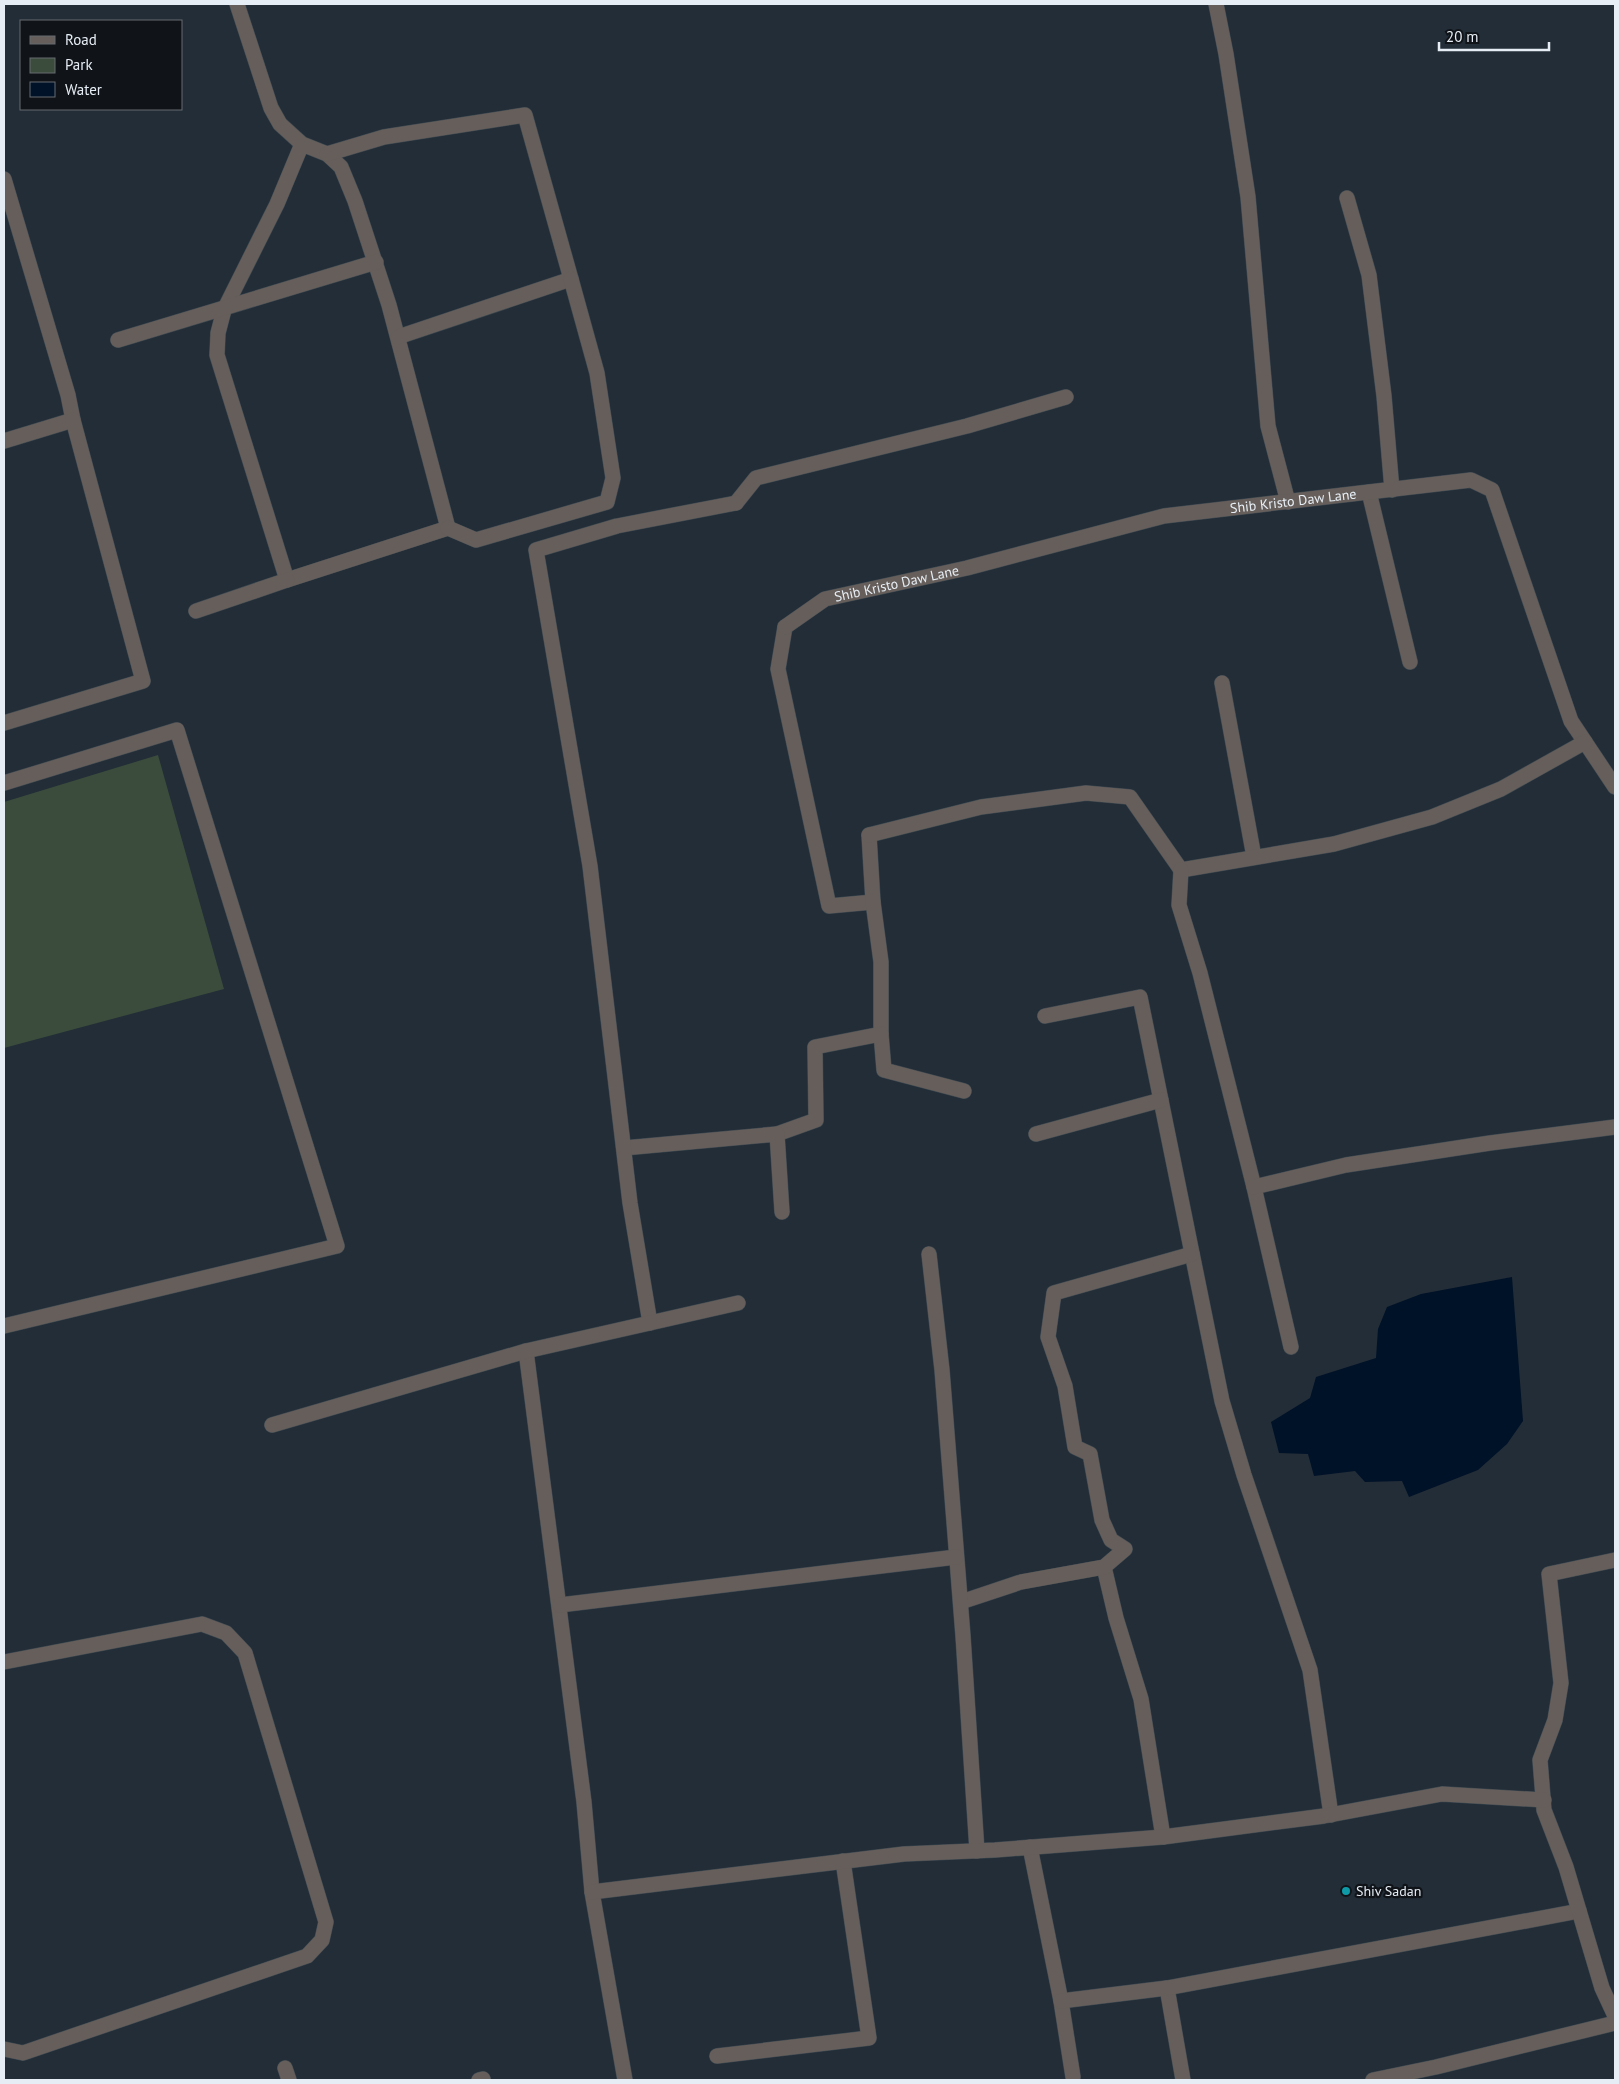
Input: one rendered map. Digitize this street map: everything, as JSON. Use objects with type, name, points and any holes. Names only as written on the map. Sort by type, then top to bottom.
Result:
[{"type":"street","points":[[237,4],[271,108],[280,124],[302,144],[326,154],[341,167],[356,201],[398,337],[448,528]]},
{"type":"street","points":[[1216,4],[1226,54],[1248,197],[1268,426],[1288,502]]},
{"type":"street","points":[[196,610],[448,528],[476,540],[607,502],[613,478],[597,374],[525,115],[384,137],[326,154]]},
{"type":"street","points":[[287,580],[218,356],[218,333],[224,310],[277,204],[302,144]]},
{"type":"street","points":[[4,179],[68,395],[143,681],[4,723]]},
{"type":"street","points":[[1347,198],[1369,275],[1384,396],[1392,490]]},
{"type":"street","points":[[118,340],[224,310],[376,262]]},
{"type":"street","points":[[398,337],[571,279]]},
{"type":"street","points":[[650,1323],[630,1203],[590,866],[536,550],[617,526],[736,503],[756,478],[967,426],[1066,397]]},
{"type":"street","points":[[4,442],[74,420]]},
{"type":"street","name":"Shib Kristo Daw Lane","points":[[873,902],[829,906],[778,669],[785,627],[825,599],[967,568],[1164,516],[1471,480],[1492,490],[1571,720],[1615,787]]},
{"type":"street","points":[[1369,492],[1410,662]]},
{"type":"street","points":[[1222,683],[1254,857]]},
{"type":"street","points":[[4,783],[177,730],[337,1246],[4,1326]]},
{"type":"street","points":[[1181,870],[1334,844],[1432,817],[1501,790],[1585,742]]},
{"type":"street","points":[[964,1091],[884,1070],[880,1034],[881,962],[873,902],[869,835],[981,807],[1086,794],[1130,797],[1181,870],[1179,905],[1200,973],[1254,1187],[1291,1347]]},
{"type":"street","points":[[1045,1016],[1140,997],[1222,1401],[1244,1475],[1310,1670],[1331,1815]]},
{"type":"street","points":[[624,1148],[777,1134],[816,1120],[815,1047],[880,1034]]},
{"type":"street","points":[[1036,1134],[1161,1100]]},
{"type":"street","points":[[1254,1187],[1346,1165],[1490,1143],[1606,1130],[1615,1127]]},
{"type":"street","points":[[777,1134],[782,1212]]},
{"type":"street","points":[[929,1254],[942,1370],[961,1602],[977,1851]]},
{"type":"street","points":[[961,1602],[1021,1582],[1104,1567],[1124,1549],[1111,1540],[1102,1520],[1090,1454],[1075,1447],[1065,1386],[1048,1337],[1054,1293],[1192,1254]]},
{"type":"street","points":[[272,1425],[526,1351],[738,1303]]},
{"type":"street","points":[[526,1351],[560,1605],[584,1802],[592,1892],[626,2080]]},
{"type":"street","points":[[560,1605],[956,1557]]},
{"type":"street","points":[[1615,1560],[1549,1574],[1561,1683],[1555,1720],[1540,1760],[1544,1810],[1566,1867],[1602,1988],[1615,2016]]},
{"type":"street","points":[[1104,1567],[1116,1618],[1142,1700],[1163,1837]]},
{"type":"street","points":[[4,1662],[202,1624],[226,1633],[245,1653],[326,1922],[322,1940],[307,1956],[23,2053],[4,2048]]},
{"type":"street","points":[[592,1892],[904,1854],[977,1851],[1163,1837],[1331,1815],[1442,1794],[1544,1800]]},
{"type":"street","points":[[1030,1847],[1074,2077]]},
{"type":"street","points":[[717,2056],[869,2038],[843,1861]]},
{"type":"street","points":[[1061,2002],[1167,1988],[1579,1911]]},
{"type":"street","points":[[1167,1988],[1183,2080]]},
{"type":"street","points":[[1373,2080],[1436,2067],[1615,2023]]},
{"type":"green space","points":[[158,755],[224,989],[4,1048],[4,802]]},
{"type":"water","points":[[1512,1277],[1523,1421],[1507,1444],[1478,1470],[1409,1497],[1402,1481],[1365,1482],[1355,1471],[1314,1476],[1308,1454],[1279,1453],[1271,1422],[1310,1398],[1316,1377],[1376,1358],[1378,1329],[1387,1307],[1421,1294]]},
{"type":"place","name":"Shiv Sadan","points":[[1346,1891]]}]
